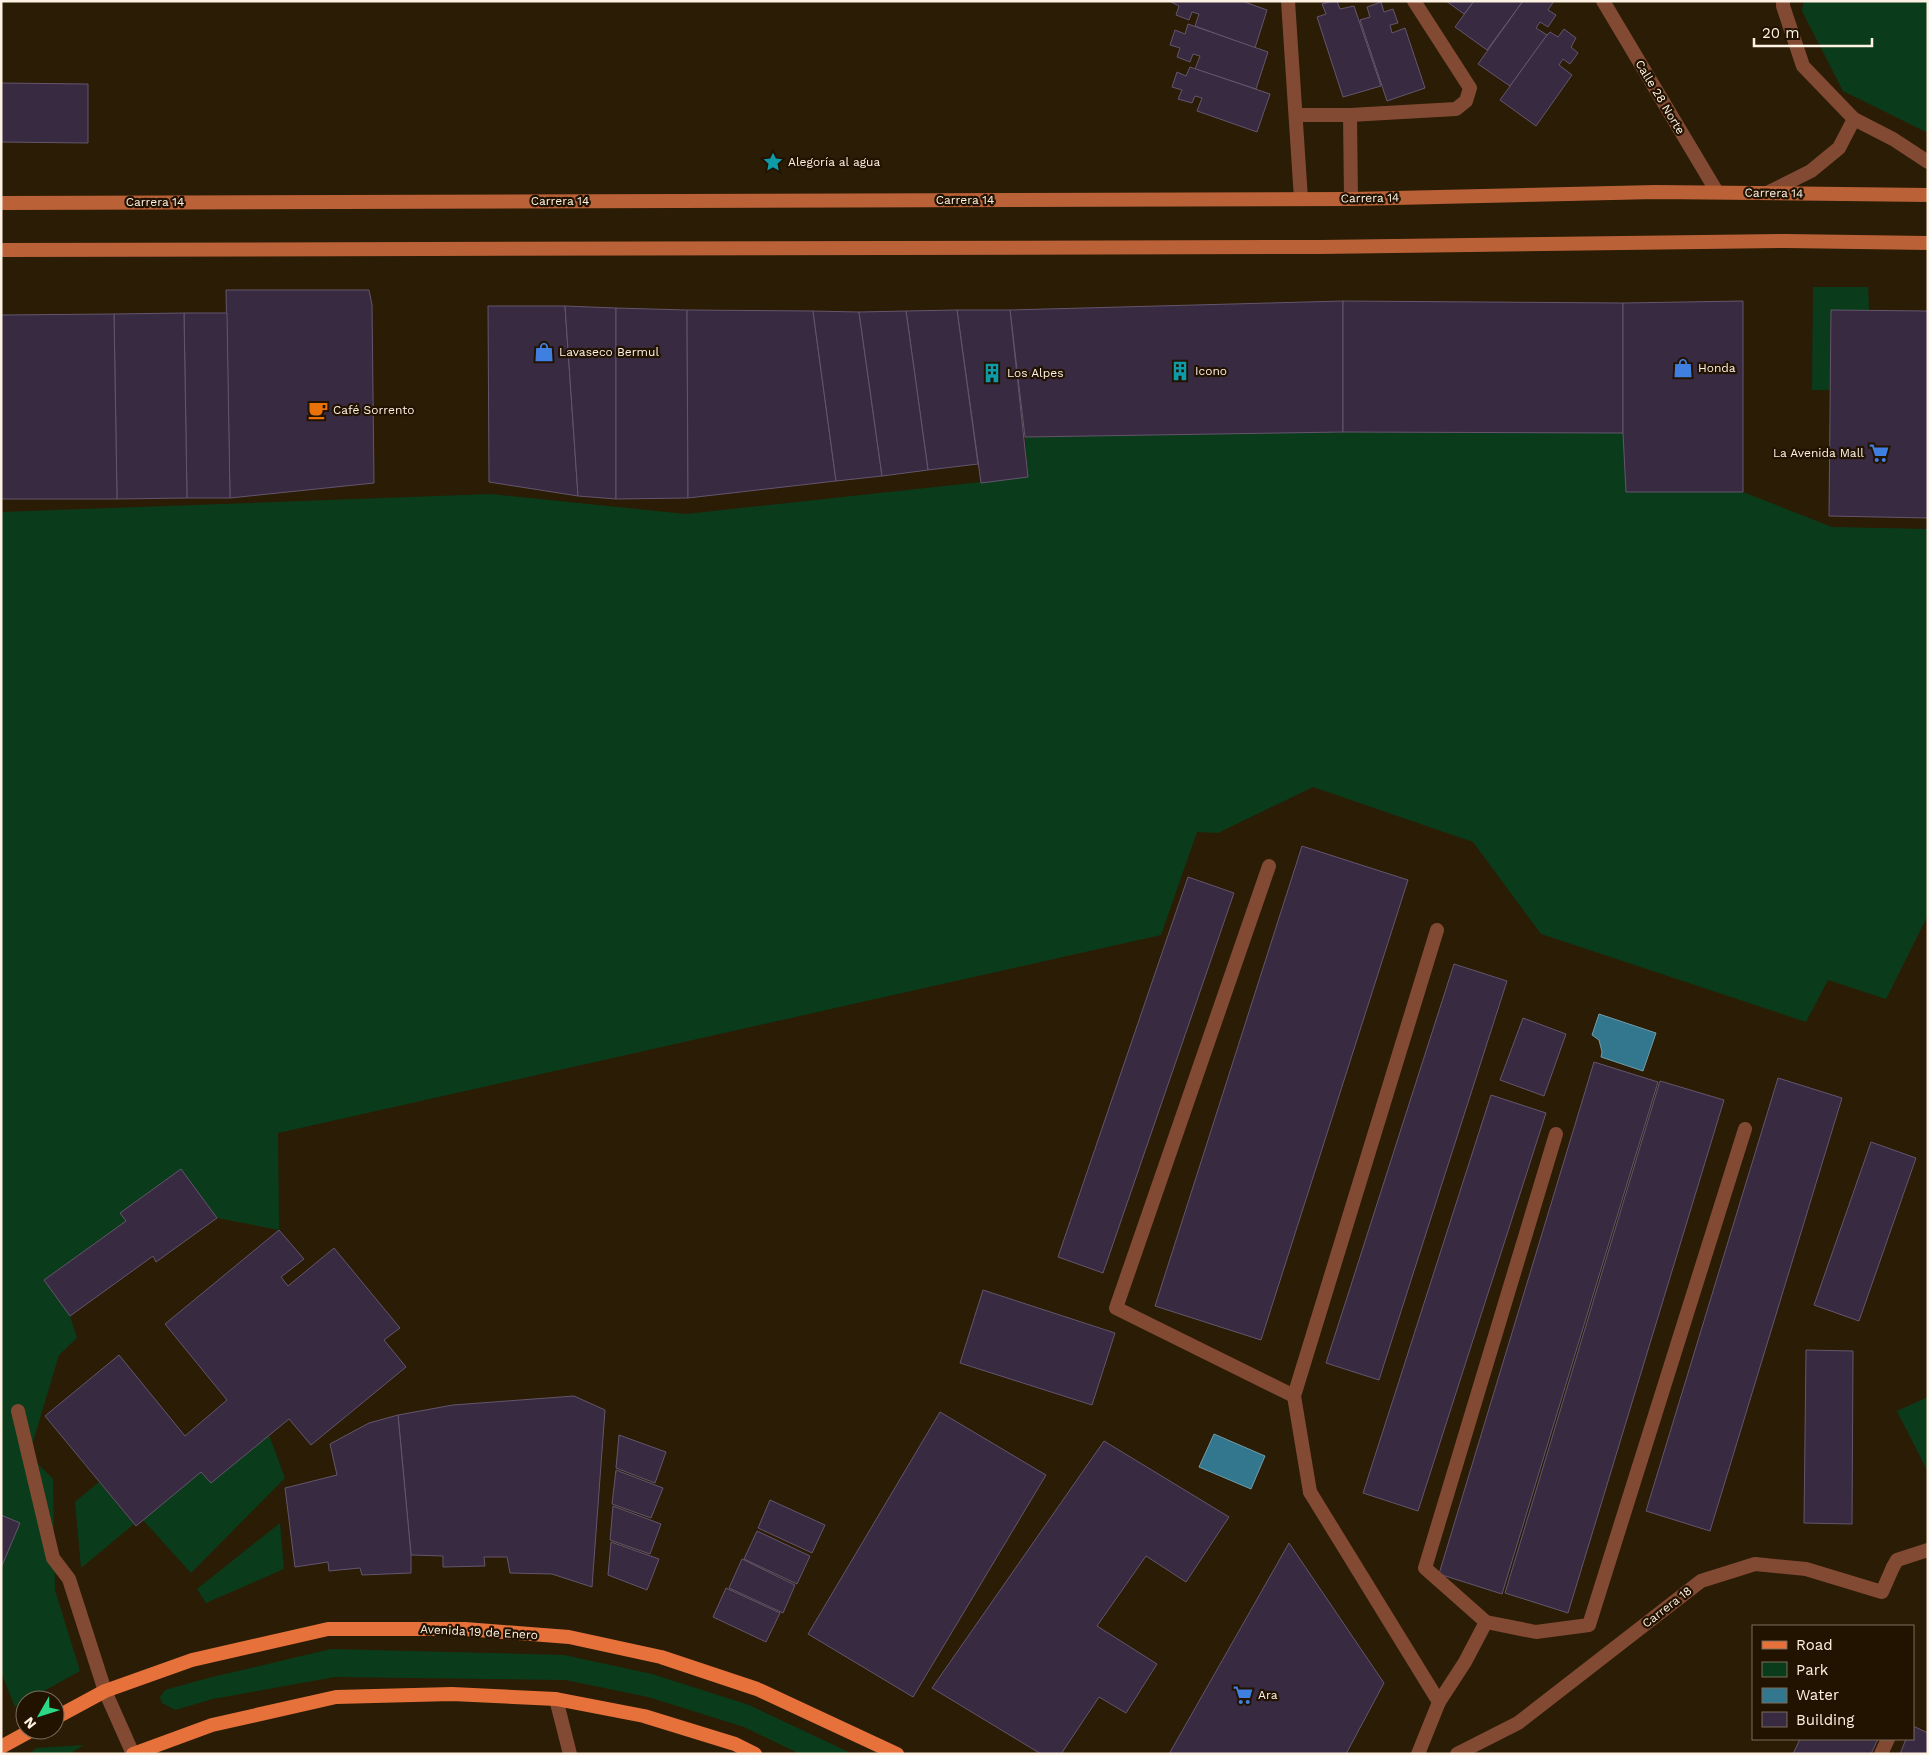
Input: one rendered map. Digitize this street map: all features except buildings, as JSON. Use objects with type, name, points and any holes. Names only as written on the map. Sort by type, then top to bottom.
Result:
[{"type":"main road","name":"Carrera 14","points":[[1,202],[1351,199],[1717,192],[1928,195]]},
{"type":"main road","points":[[1,250],[1319,248],[1786,241],[1928,243]]},
{"type":"main road","name":"Avenida 19 de Enero","points":[[65,1713],[105,1691],[192,1660],[328,1629],[465,1629],[569,1637],[661,1657],[757,1689],[897,1754]]},
{"type":"main road","points":[[133,1754],[212,1725],[336,1697],[452,1694],[556,1699],[644,1716],[735,1744],[755,1754]]},
{"type":"main road","points":[[1,1747],[15,1739]]},
{"type":"street","points":[[1288,1],[1301,199]]},
{"type":"street","points":[[1296,116],[1456,109],[1466,101],[1470,88],[1414,1]]},
{"type":"street","name":"Calle 28 Norte","points":[[1603,1],[1717,192]]},
{"type":"street","points":[[1783,1],[1803,66],[1854,119],[1893,139],[1928,162]]},
{"type":"street","points":[[1350,115],[1351,199]]},
{"type":"street","points":[[1767,193],[1811,172],[1839,148],[1854,119]]},
{"type":"street","points":[[1269,866],[1116,1308],[1294,1396]]},
{"type":"street","points":[[1437,930],[1294,1396],[1310,1492],[1439,1702]]},
{"type":"street","points":[[1556,1134],[1425,1568],[1486,1622],[1536,1632],[1588,1624],[1745,1129]]},
{"type":"street","points":[[18,1411],[53,1558],[69,1579],[105,1691],[133,1754]]},
{"type":"street","name":"Carrera 18","points":[[1457,1754],[1518,1724],[1701,1582],[1755,1564],[1806,1569],[1882,1592],[1897,1560],[1928,1550]]},
{"type":"street","points":[[1418,1754],[1439,1702],[1465,1662],[1486,1622]]},
{"type":"street","points":[[556,1699],[570,1754]]},
{"type":"street","points":[[1881,1754],[1888,1740]]},
{"type":"green space","points":[[1804,1],[1928,1],[1928,133],[1843,91],[1802,11]]},
{"type":"green space","points":[[1813,287],[1868,287],[1869,310],[1831,310],[1830,390],[1812,390]]},
{"type":"green space","points":[[1343,432],[1623,433],[1626,492],[1743,492],[1832,527],[1928,529],[1928,915],[1886,999],[1828,980],[1806,1022],[1541,934],[1473,842],[1313,787],[1218,833],[1197,832],[1161,935],[278,1133],[279,1230],[217,1218],[181,1169],[121,1212],[126,1221],[44,1280],[70,1316],[77,1338],[59,1355],[29,1455],[53,1479],[55,1590],[80,1671],[46,1690],[15,1690],[15,1707],[1,1672],[1,1568],[20,1523],[1,1515],[1,512],[491,494],[686,514],[1028,477],[1025,437]]},
{"type":"green space","points":[[1928,1397],[1928,1472],[1897,1411]]},
{"type":"green space","points":[[269,1435],[285,1478],[191,1573],[143,1520],[201,1472],[211,1483]]},
{"type":"green space","points":[[99,1482],[134,1524],[81,1568],[75,1502]]},
{"type":"green space","points":[[280,1523],[284,1569],[206,1603],[197,1589]]},
{"type":"green space","points":[[331,1649],[564,1655],[652,1674],[749,1705],[853,1754],[800,1754],[744,1727],[648,1697],[565,1680],[335,1677],[213,1699],[175,1710],[162,1703],[160,1697],[165,1690]]},
{"type":"green space","points":[[84,1745],[69,1754],[28,1754],[37,1748]]},
{"type":"water","points":[[1599,1014],[1656,1033],[1643,1071],[1601,1057],[1602,1052],[1599,1040],[1592,1035]]},
{"type":"water","points":[[1214,1434],[1265,1456],[1251,1489],[1199,1467]]},
{"type":"place","name":"Alegoría al agua","points":[[773,162]]},
{"type":"place","name":"Lavaseco Bermul","points":[[544,352]]},
{"type":"place","name":"Honda","points":[[1683,368]]},
{"type":"place","name":"Icono","points":[[1180,371]]},
{"type":"place","name":"Los Alpes","points":[[992,373]]},
{"type":"place","name":"Café Sorrento","points":[[318,410]]},
{"type":"place","name":"La Avenida Mall","points":[[1879,453]]},
{"type":"place","name":"Ara","points":[[1243,1695]]}]
